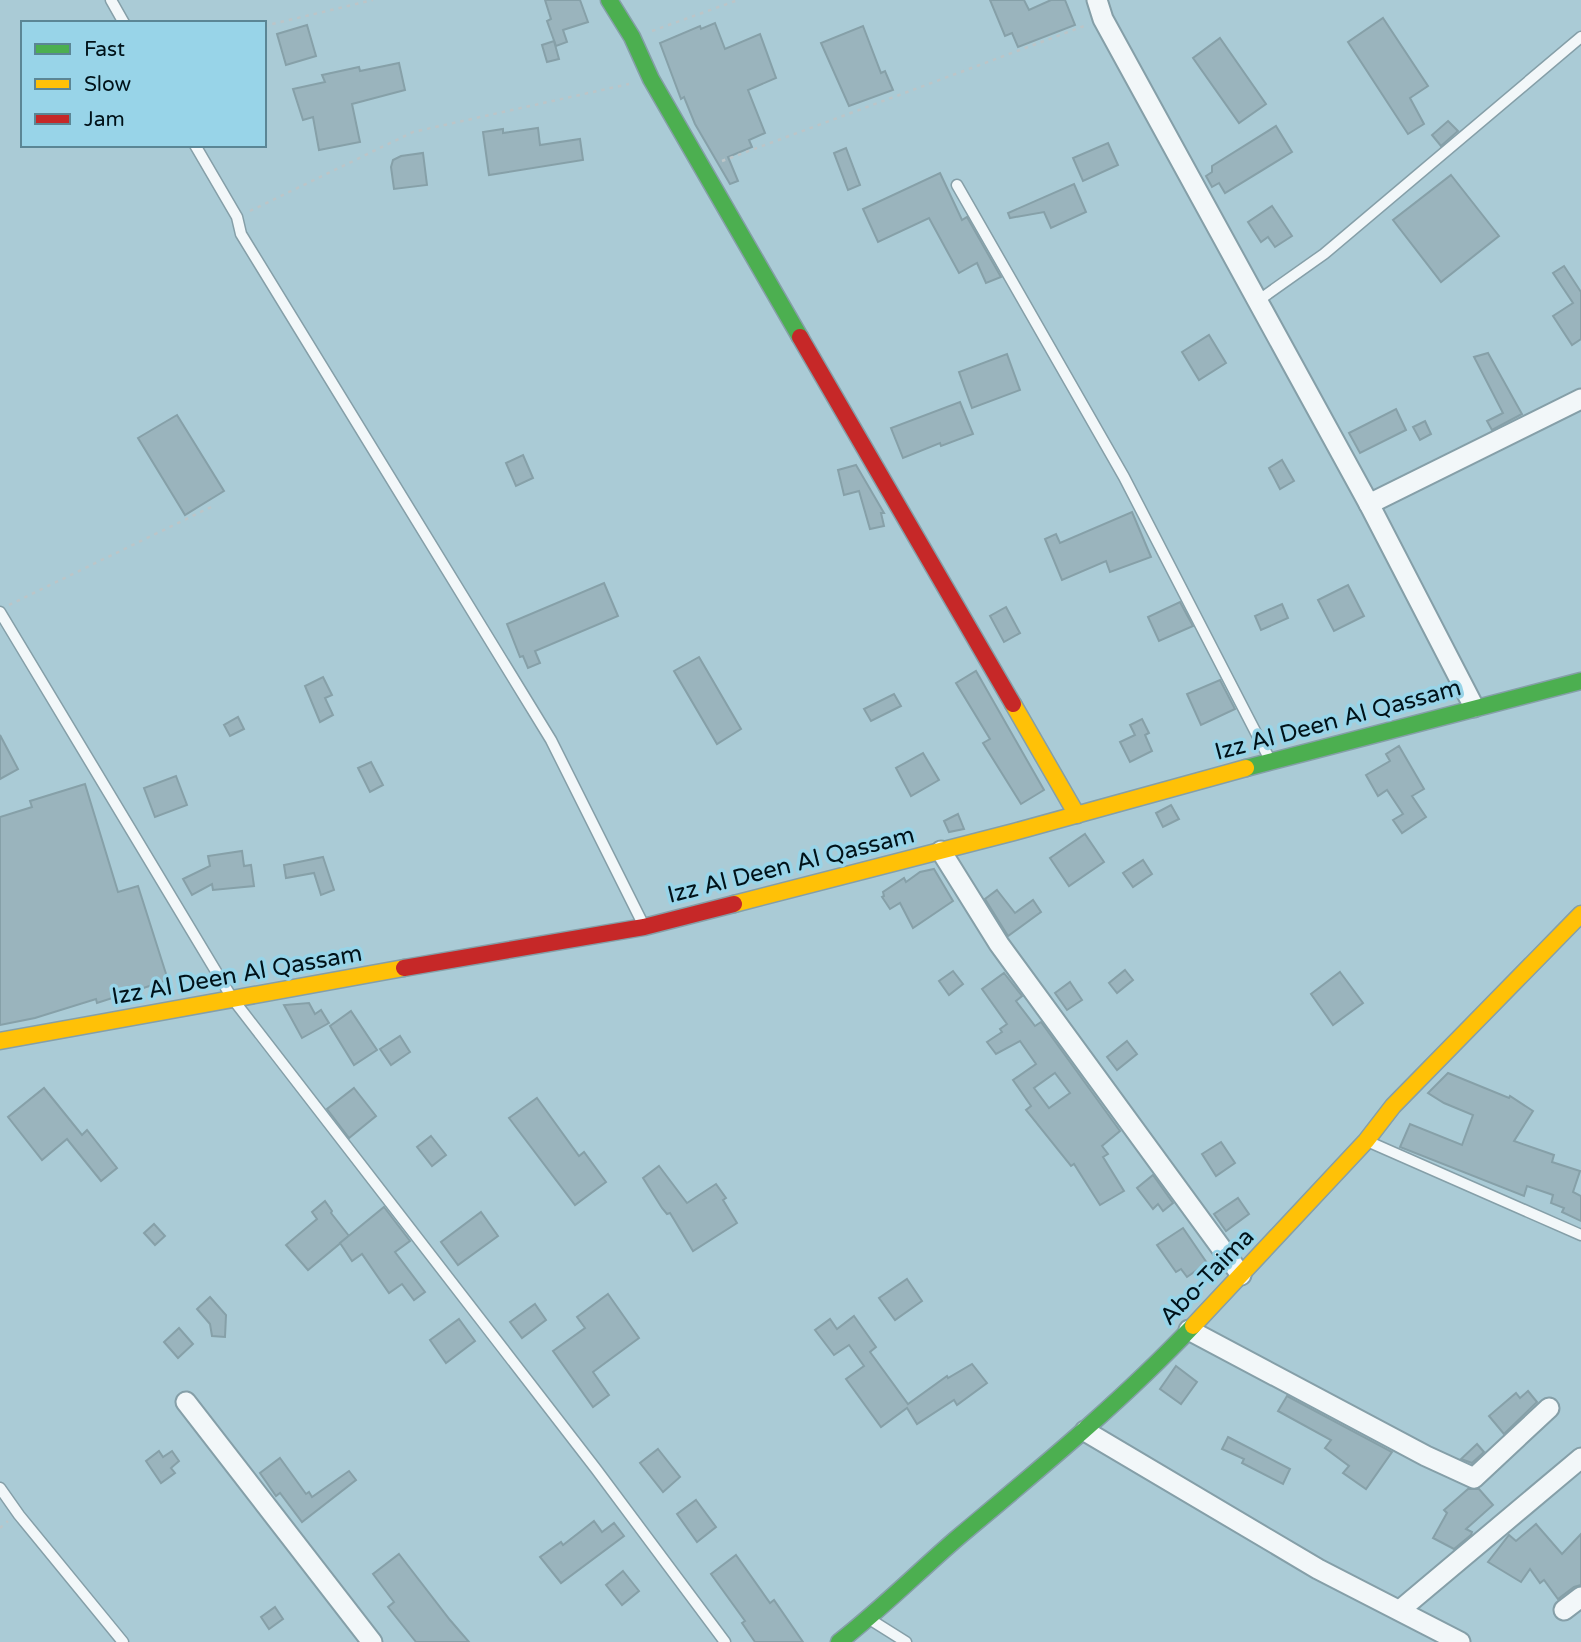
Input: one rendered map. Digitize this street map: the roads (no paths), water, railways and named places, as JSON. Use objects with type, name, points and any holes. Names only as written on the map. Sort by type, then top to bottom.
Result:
[{"type":"street","points":[[609,0],[632,37],[651,79],[1077,816]]},
{"type":"street","points":[[1097,0],[1102,19],[1259,300],[1474,707]]},
{"type":"street","points":[[1369,504],[1581,399]]},
{"type":"street","name":"Izz Al Deen Al Qassam","points":[[0,1041],[644,927],[1077,816],[1270,761],[1581,681]]},
{"type":"street","points":[[941,851],[999,944],[1241,1275]]},
{"type":"street","name":"Abo-Taima","points":[[839,1642],[1085,1432],[1189,1330],[1366,1141],[1393,1106],[1581,914]]},
{"type":"street","points":[[1189,1330],[1426,1456],[1474,1478],[1549,1408]]},
{"type":"street","points":[[186,1402],[372,1642]]},
{"type":"street","points":[[1085,1432],[1318,1569],[1460,1642]]},
{"type":"street","points":[[1400,1610],[1581,1458]]},
{"type":"street","points":[[1564,1610],[1581,1597]]},
{"type":"lane","points":[[111,0],[123,21]]},
{"type":"lane","points":[[1259,300],[1324,254],[1581,37]]},
{"type":"lane","points":[[196,147],[237,217],[241,234],[551,740],[644,927]]},
{"type":"lane","points":[[957,185],[1124,477],[1270,761]]},
{"type":"lane","points":[[0,611],[232,998],[588,1458],[725,1642]]},
{"type":"lane","points":[[1366,1141],[1581,1235]]},
{"type":"lane","points":[[0,1488],[123,1642]]},
{"type":"lane","points":[[869,1619],[906,1642]]}]
